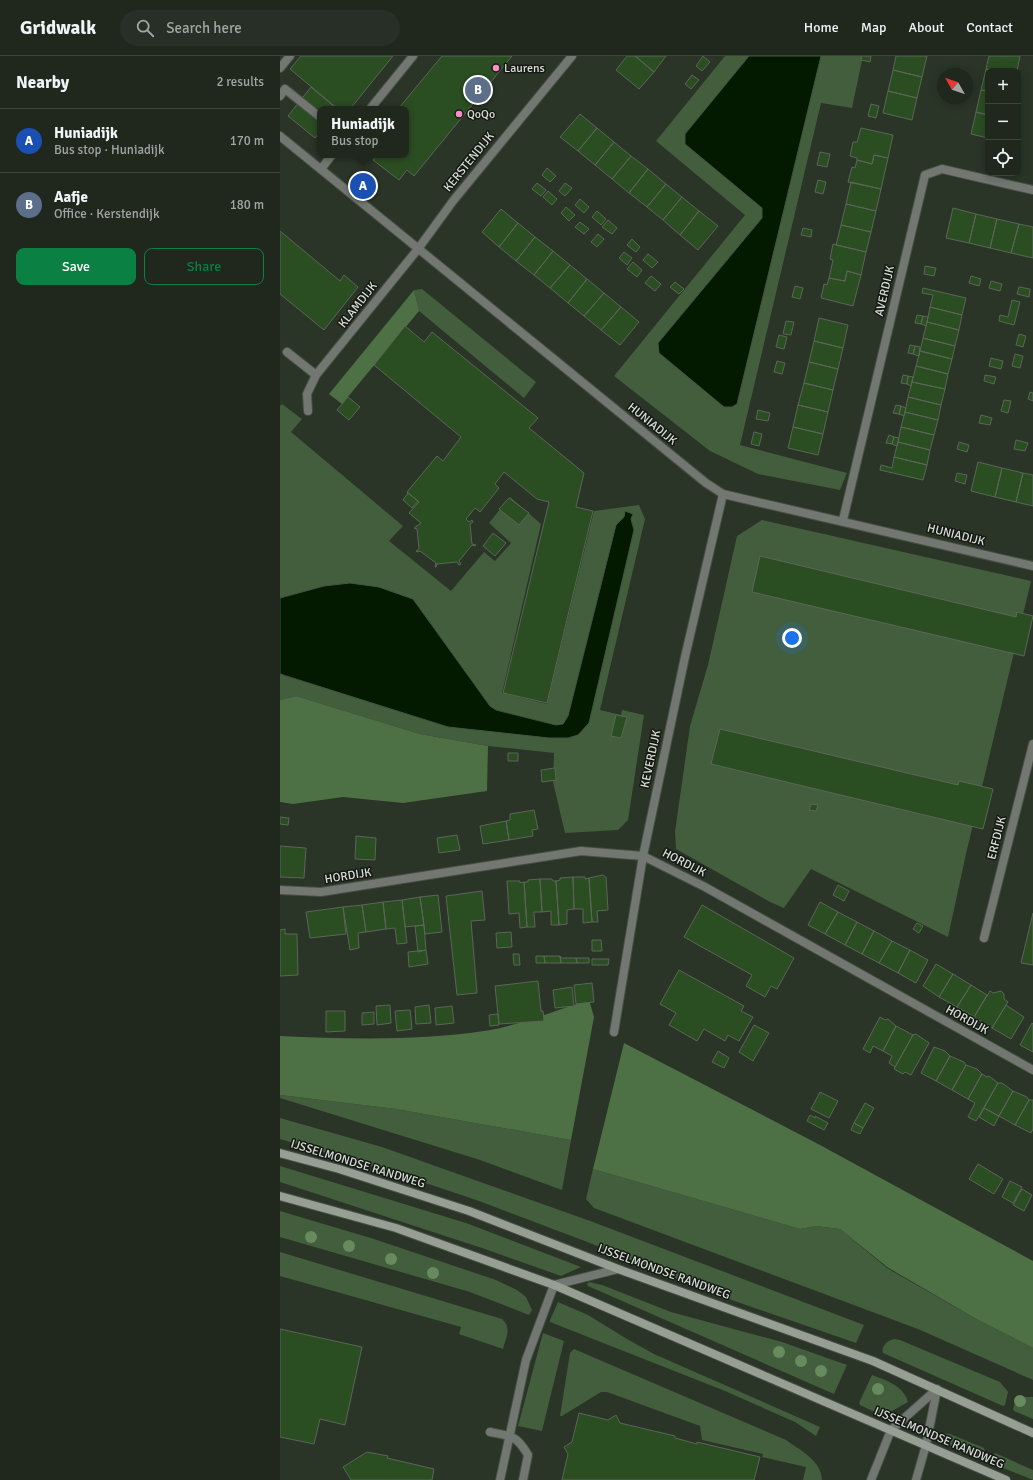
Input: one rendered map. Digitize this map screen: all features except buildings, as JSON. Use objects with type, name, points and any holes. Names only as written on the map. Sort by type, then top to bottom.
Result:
[{"type":"main road","name":"IJSSELMONDSE RANDWEG","points":[[280,1153],[339,1169],[469,1211],[618,1269],[873,1361],[1033,1433]]},
{"type":"main road","name":"IJSSELMONDSE RANDWEG","points":[[280,1196],[396,1228],[554,1285],[1006,1480]]},
{"type":"street","points":[[280,68],[290,56]]},
{"type":"street","points":[[372,106],[413,56]]},
{"type":"street","name":"KERSTENDIJK","points":[[418,249],[453,201],[572,56]]},
{"type":"street","points":[[280,96],[285,90],[317,115]]},
{"type":"street","name":"HUNIADIJK","points":[[280,136],[706,483],[723,494],[842,520],[1033,566]]},
{"type":"street","points":[[321,169],[330,158]]},
{"type":"street","name":"AVERDIJK","points":[[842,520],[926,175],[942,169],[1033,190]]},
{"type":"street","name":"KLAMDIJK","points":[[308,411],[307,394],[316,375],[418,249]]},
{"type":"street","points":[[287,352],[316,375]]},
{"type":"street","name":"KEVERDIJK","points":[[614,1032],[643,856],[685,657],[723,494]]},
{"type":"street","name":"ERFDIJK","points":[[984,938],[1033,744]]},
{"type":"street","name":"HORDIJK","points":[[280,890],[321,892],[581,851],[643,856],[705,887],[1033,1070]]},
{"type":"street","points":[[500,1480],[526,1360],[554,1285],[618,1269]]},
{"type":"street","points":[[871,1480],[891,1430],[937,1389]]},
{"type":"street","points":[[916,1480],[926,1445],[937,1389]]},
{"type":"street","points":[[490,1432],[509,1436],[520,1441],[528,1455],[522,1480]]},
{"type":"shaded area","points":[[725,56],[749,56],[685,134],[685,144],[762,208],[762,218],[658,343],[737,404],[821,56],[863,56],[852,108],[821,103],[740,445],[847,473],[840,490],[758,474],[710,451],[614,376],[745,215],[656,141]]},
{"type":"shaded area","points":[[749,56],[821,56],[737,404],[732,407],[724,407],[659,353],[658,343],[762,218],[762,208],[685,144],[685,134]]},
{"type":"shaded area","points":[[422,289],[536,382],[524,398],[419,311],[414,290]]},
{"type":"shaded area","points":[[282,404],[302,419],[291,432],[403,526],[389,541],[451,591],[484,552],[495,561],[511,543],[489,523],[510,497],[541,524],[502,693],[547,704],[594,511],[639,505],[645,519],[600,710],[621,715],[622,710],[644,715],[628,820],[618,830],[565,833],[553,782],[554,753],[488,746],[420,734],[296,696],[280,700],[280,674],[448,727],[578,735],[589,723],[634,530],[631,519],[624,517],[616,525],[568,716],[564,724],[556,725],[496,710],[490,706],[413,599],[324,586],[280,598],[280,406]]},
{"type":"shaded area","points":[[625,511],[633,514],[631,519],[634,530],[589,723],[578,735],[568,738],[549,738],[448,727],[280,674],[280,598],[324,586],[350,583],[379,587],[413,599],[490,706],[496,710],[556,725],[563,724],[568,716],[616,525],[624,517]]},
{"type":"shaded area","points":[[762,520],[1031,581],[966,854],[948,937],[811,869],[784,908],[770,902],[676,849],[675,832],[690,726],[708,665],[737,536]]},
{"type":"shaded area","points":[[280,1095],[396,1109],[571,1140],[562,1190],[480,1160],[280,1098]]},
{"type":"shaded area","points":[[280,1118],[382,1147],[593,1222],[864,1325],[856,1343],[703,1290],[590,1243],[479,1201],[402,1175],[280,1139]]},
{"type":"shaded area","points":[[280,1166],[466,1223],[581,1267],[561,1276],[485,1249],[280,1182]]},
{"type":"shaded area","points":[[593,1169],[800,1229],[816,1226],[840,1229],[887,1268],[978,1320],[1033,1348],[1033,1380],[918,1329],[594,1208],[586,1199]]},
{"type":"shaded area","points":[[280,1211],[374,1239],[496,1280],[517,1290],[526,1297],[532,1310],[529,1315],[470,1292],[280,1237]]},
{"type":"shaded area","points":[[280,1252],[502,1319],[508,1329],[503,1349],[459,1334],[461,1327],[280,1276]]},
{"type":"shaded area","points":[[589,1282],[602,1285],[671,1312],[782,1342],[847,1365],[834,1394],[588,1286],[587,1284]]},
{"type":"shaded area","points":[[558,1302],[588,1315],[654,1354],[820,1427],[816,1436],[795,1422],[725,1391],[550,1322]]},
{"type":"shaded area","points":[[543,1333],[564,1341],[542,1431],[518,1426]]},
{"type":"shaded area","points":[[894,1339],[900,1340],[1000,1382],[1008,1392],[1005,1405],[1003,1406],[883,1353],[885,1344]]},
{"type":"shaded area","points":[[574,1349],[786,1440],[814,1461],[821,1473],[822,1480],[803,1480],[806,1467],[762,1457],[763,1454],[702,1440],[700,1426],[607,1392],[601,1392],[560,1416],[570,1353]]},
{"type":"shaded area","points":[[872,1375],[894,1384],[903,1392],[908,1402],[883,1416],[860,1405],[859,1403]]},
{"type":"shaded area","points":[[1024,1397],[1033,1397],[1033,1419],[1014,1411],[1013,1408],[1016,1402]]},
{"type":"shaded area","points":[[934,1433],[950,1434],[984,1448],[985,1451],[980,1458],[932,1437],[931,1435]]},
{"type":"shaded area","points":[[995,1453],[1033,1470],[1033,1480],[991,1463],[990,1461]]},
{"type":"green space","points":[[414,290],[419,311],[342,404],[329,394]]},
{"type":"green space","points":[[296,696],[420,734],[488,746],[487,791],[403,803],[343,797],[293,804],[280,802],[280,700]]},
{"type":"green space","points":[[583,1002],[590,1003],[594,1017],[571,1140],[396,1109],[280,1095],[280,1036],[330,1038],[408,1038],[459,1034],[509,1026]]},
{"type":"green space","points":[[624,1043],[820,1145],[1033,1261],[1033,1348],[978,1320],[887,1267],[840,1229],[816,1226],[800,1229],[593,1169]]},
{"type":"place","name":"Laurens","points":[[496,68]]},
{"type":"place","name":"Aafje","points":[[478,90]]},
{"type":"place","name":"QoQo","points":[[459,114]]},
{"type":"place","name":"Huniadijk","points":[[363,186]]}]
